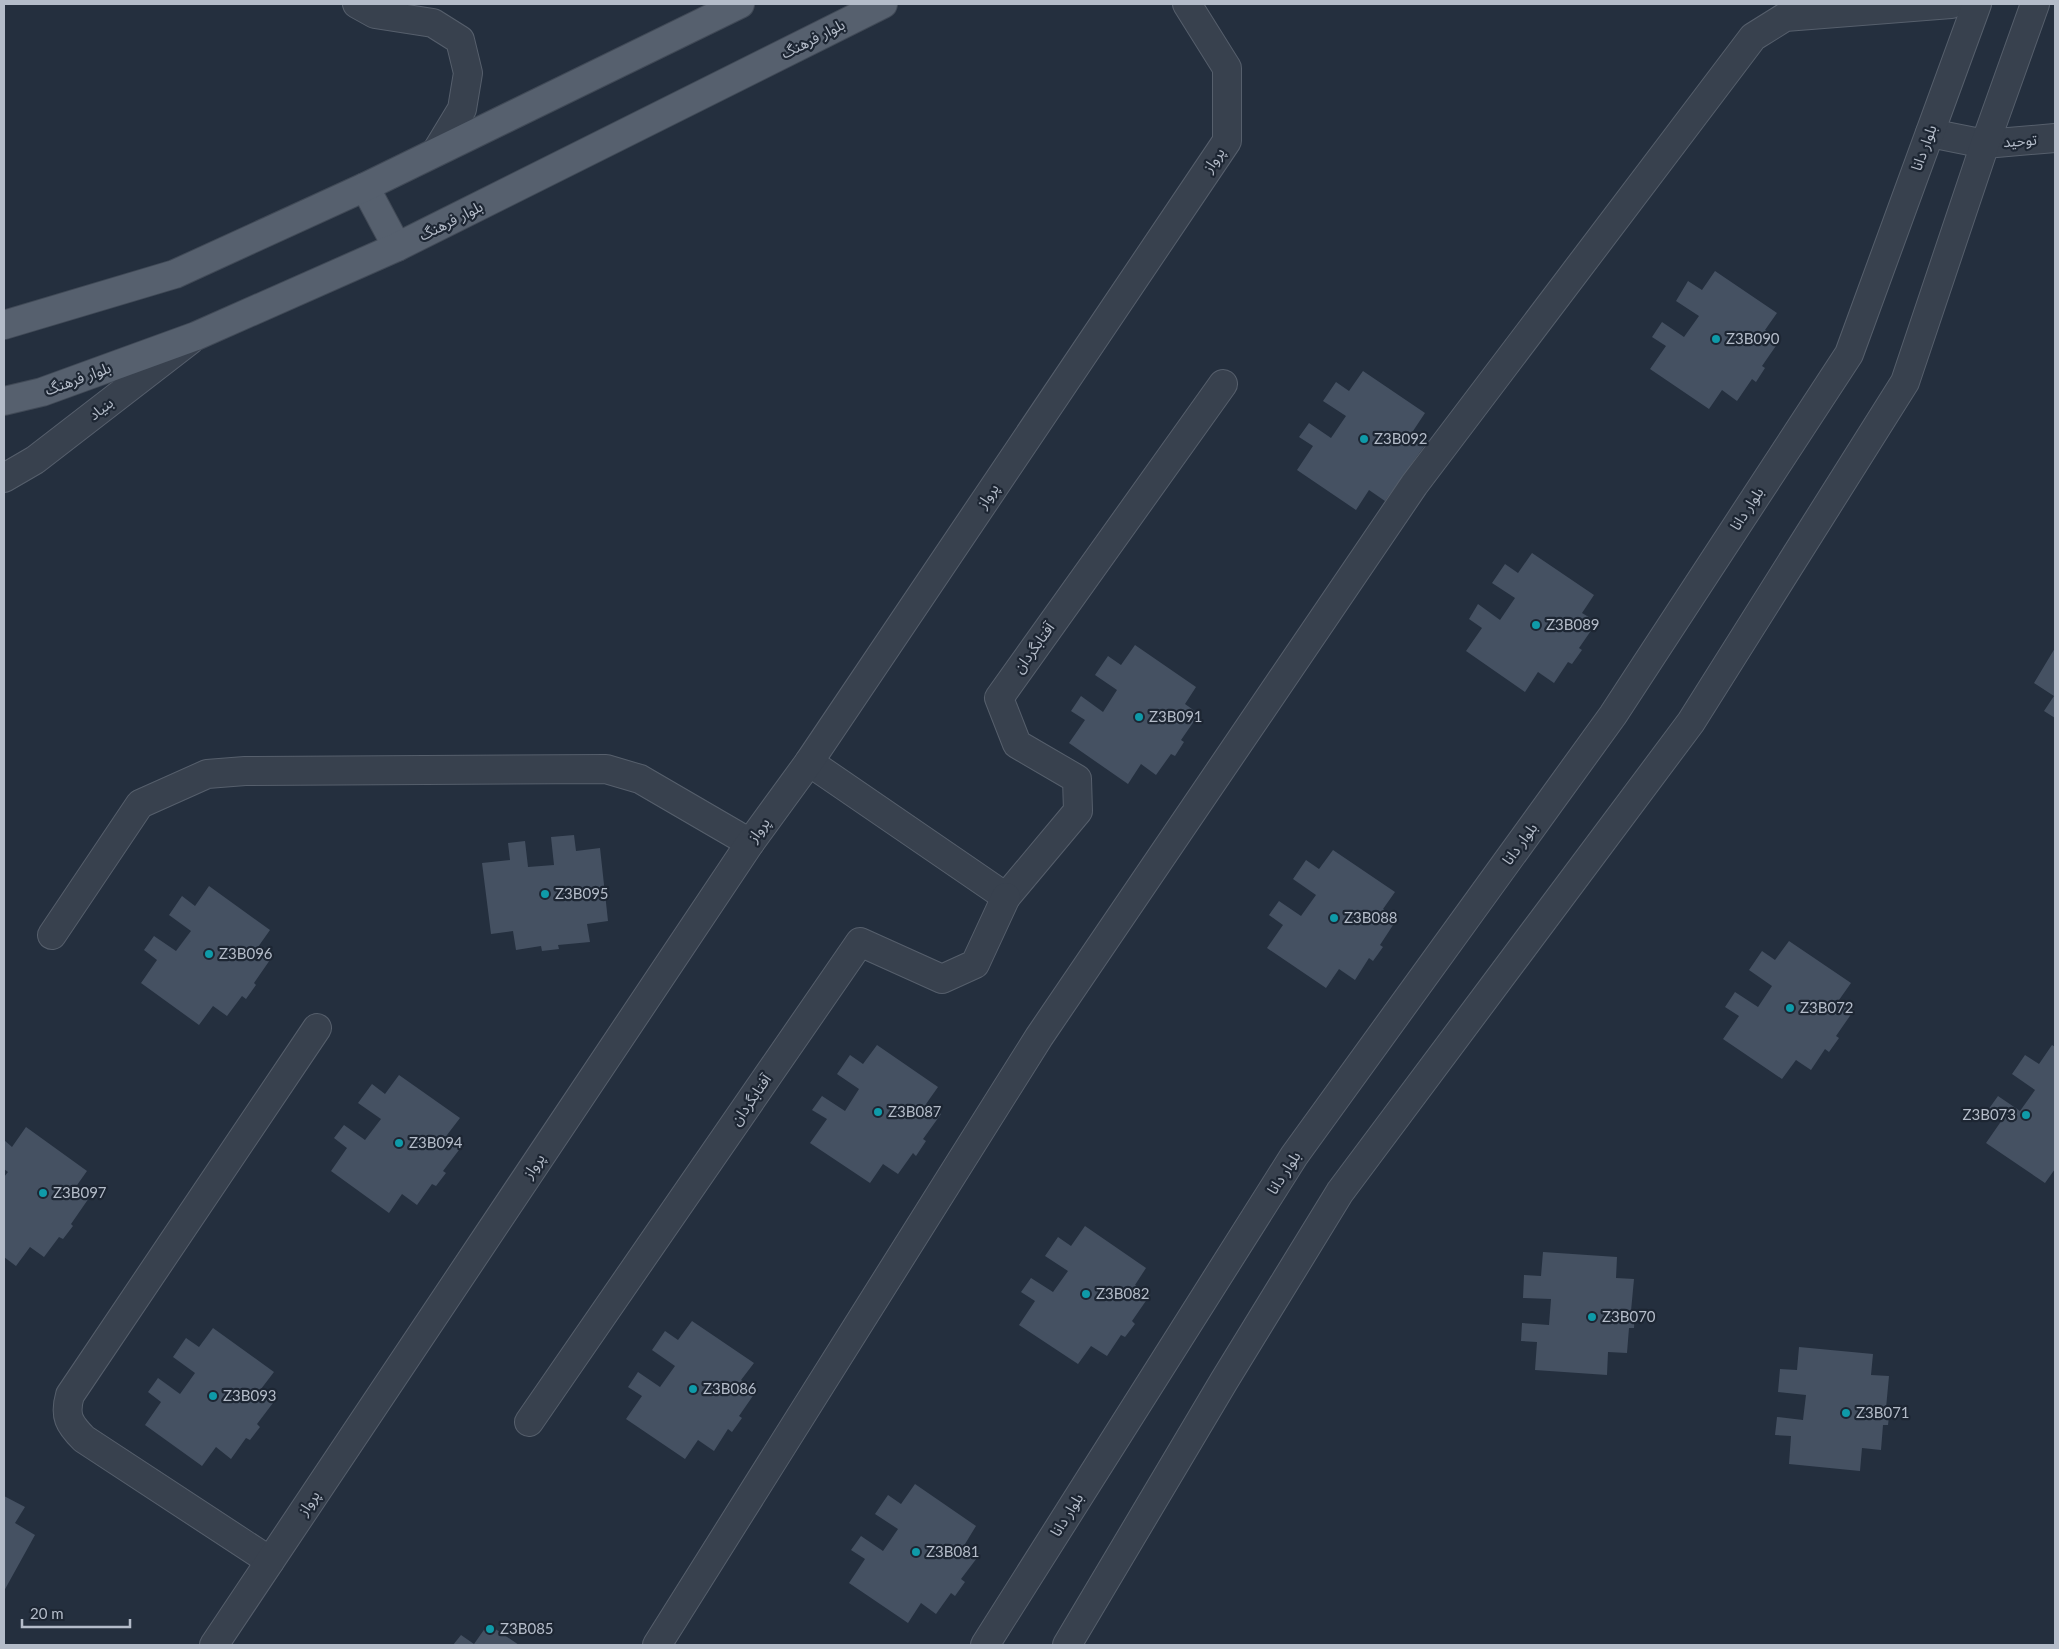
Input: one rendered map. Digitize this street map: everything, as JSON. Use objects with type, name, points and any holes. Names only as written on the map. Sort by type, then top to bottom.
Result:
[{"type":"main road","points":[[4,325],[174,274],[365,187],[740,4]]},
{"type":"main road","name":"بلوار فرهنگ","points":[[4,401],[42,392],[196,336],[397,248],[883,4]]},
{"type":"main road","points":[[365,187],[397,248]]},
{"type":"street","points":[[357,4],[375,14],[432,24],[460,40],[468,73],[462,109],[436,152]]},
{"type":"street","name":"پرواز","points":[[214,1645],[750,843],[809,762],[1227,141],[1227,68],[1188,4]]},
{"type":"street","points":[[657,1645],[1039,1037],[1386,526],[1420,477],[1753,37],[1785,17],[1951,4]]},
{"type":"street","name":"بلوار دانا","points":[[985,1645],[1294,1156],[1613,715],[1849,354],[1977,4]]},
{"type":"street","points":[[1067,1645],[1224,1381],[1340,1192],[1690,722],[1905,382],[1985,144],[2035,4]]},
{"type":"street","name":"توحید","points":[[1930,133],[1985,144],[2055,138]]},
{"type":"street","name":"بنیاد","points":[[4,478],[35,460],[196,336]]},
{"type":"street","name":"آفتابگردان","points":[[529,1422],[860,942],[942,979],[975,964],[1006,897],[1078,811],[1077,779],[1017,744],[998,698],[1223,384]]},
{"type":"street","points":[[809,762],[1006,897]]},
{"type":"street","points":[[52,935],[140,804],[207,774],[245,771],[606,769],[640,779],[750,843]]},
{"type":"street","points":[[270,1561],[84,1439],[72,1426],[66,1410],[70,1395],[318,1028]]},
{"type":"building","name":"Z3B090","points":[[1715,271],[1777,313],[1765,330],[1780,340],[1762,366],[1765,368],[1756,382],[1752,379],[1737,401],[1722,390],[1709,409],[1650,369],[1666,346],[1652,337],[1662,322],[1684,337],[1699,316],[1676,301],[1688,281],[1702,290]]},
{"type":"building","name":"Z3B092","points":[[1363,371],[1425,413],[1413,431],[1428,441],[1410,466],[1413,468],[1403,483],[1400,480],[1385,501],[1369,490],[1356,510],[1297,470],[1313,446],[1299,437],[1309,423],[1331,438],[1346,416],[1323,401],[1336,382],[1349,391]]},
{"type":"building","name":"Z3B089","points":[[1532,553],[1594,595],[1582,613],[1597,622],[1579,648],[1582,650],[1572,664],[1568,662],[1554,683],[1538,672],[1525,692],[1466,651],[1482,628],[1469,619],[1478,604],[1500,620],[1515,598],[1492,583],[1505,564],[1518,573]]},
{"type":"building","name":"Z3B091","points":[[1135,645],[1196,687],[1185,704],[1199,714],[1181,740],[1184,742],[1175,756],[1171,754],[1156,775],[1141,764],[1128,784],[1069,743],[1085,720],[1071,711],[1081,696],[1103,712],[1117,690],[1095,675],[1108,656],[1121,665]]},
{"type":"building","points":[[2055,648],[2055,718],[2044,711],[2054,696],[2034,683]]},
{"type":"building","name":"Z3B095","points":[[574,835],[576,851],[600,848],[608,921],[587,924],[590,942],[558,945],[559,949],[542,951],[541,946],[516,950],[513,931],[491,934],[482,863],[510,860],[508,843],[525,841],[528,867],[554,865],[551,837]]},
{"type":"building","name":"Z3B088","points":[[1333,850],[1395,892],[1383,909],[1397,919],[1380,945],[1383,947],[1373,961],[1369,958],[1355,980],[1339,969],[1326,988],[1267,948],[1283,925],[1269,915],[1279,901],[1301,916],[1316,895],[1293,879],[1306,860],[1319,869]]},
{"type":"building","name":"Z3B096","points":[[209,886],[270,930],[258,947],[272,957],[254,983],[256,985],[246,999],[242,996],[227,1016],[213,1006],[199,1025],[141,983],[157,960],[144,950],[154,936],[176,951],[191,931],[169,915],[182,896],[195,906]]},
{"type":"building","name":"Z3B072","points":[[1789,941],[1851,983],[1839,1000],[1854,1010],[1836,1036],[1839,1038],[1829,1052],[1825,1049],[1811,1070],[1796,1060],[1782,1079],[1723,1039],[1739,1016],[1725,1007],[1735,992],[1758,1007],[1772,986],[1749,970],[1762,951],[1775,960]]},
{"type":"building","name":"Z3B087","points":[[877,1045],[938,1087],[926,1104],[941,1114],[923,1139],[926,1141],[916,1156],[913,1153],[898,1174],[883,1164],[870,1183],[810,1143],[827,1119],[812,1110],[822,1096],[845,1111],[859,1089],[837,1074],[850,1055],[863,1064]]},
{"type":"building","name":"Z3B073","points":[[2052,1045],[2055,1047],[2055,1169],[2045,1183],[1986,1143],[2002,1120],[1988,1110],[1998,1096],[2020,1111],[2035,1090],[2012,1074],[2025,1055],[2039,1064]]},
{"type":"building","name":"Z3B094","points":[[399,1075],[460,1118],[447,1135],[462,1146],[443,1171],[446,1173],[436,1186],[432,1184],[417,1205],[402,1194],[389,1213],[331,1171],[347,1148],[334,1138],[344,1125],[365,1140],[381,1119],[358,1103],[372,1084],[385,1094]]},
{"type":"building","name":"Z3B097","points":[[26,1127],[87,1171],[75,1188],[89,1198],[71,1224],[73,1226],[63,1239],[59,1237],[44,1257],[30,1247],[16,1266],[4,1257],[4,1177],[8,1172],[4,1169],[4,1140],[12,1147]]},
{"type":"building","name":"Z3B082","points":[[1085,1226],[1146,1268],[1135,1285],[1150,1295],[1132,1321],[1135,1324],[1125,1337],[1121,1335],[1107,1356],[1091,1346],[1078,1364],[1019,1325],[1035,1301],[1021,1292],[1031,1278],[1053,1292],[1068,1271],[1045,1256],[1058,1237],[1071,1246]]},
{"type":"building","name":"Z3B070","points":[[1543,1252],[1617,1257],[1616,1278],[1634,1279],[1631,1311],[1635,1311],[1634,1328],[1629,1328],[1627,1353],[1608,1352],[1607,1375],[1535,1370],[1537,1342],[1521,1341],[1522,1323],[1549,1325],[1551,1299],[1523,1298],[1524,1275],[1541,1276]]},
{"type":"building","name":"Z3B086","points":[[692,1321],[754,1363],[741,1380],[757,1390],[739,1416],[742,1418],[732,1432],[728,1429],[714,1451],[698,1440],[685,1459],[626,1419],[642,1396],[628,1387],[638,1372],[660,1387],[675,1366],[652,1350],[665,1331],[678,1340]]},
{"type":"building","name":"Z3B093","points":[[213,1328],[274,1372],[261,1389],[276,1399],[257,1424],[260,1427],[250,1440],[246,1438],[231,1459],[216,1447],[202,1466],[145,1425],[161,1402],[148,1392],[158,1378],[180,1394],[195,1373],[173,1357],[186,1338],[199,1347]]},
{"type":"building","name":"Z3B071","points":[[1799,1347],[1873,1354],[1871,1375],[1889,1376],[1886,1408],[1890,1408],[1888,1425],[1883,1425],[1881,1450],[1862,1448],[1860,1471],[1789,1464],[1791,1436],[1775,1435],[1777,1417],[1803,1420],[1806,1395],[1778,1392],[1780,1369],[1797,1370]]},
{"type":"building","name":"Z3B081","points":[[915,1484],[976,1526],[965,1544],[980,1554],[961,1579],[965,1582],[955,1596],[951,1593],[936,1614],[921,1603],[908,1623],[849,1583],[865,1559],[851,1550],[861,1536],[883,1551],[898,1529],[875,1514],[888,1495],[901,1504]]},
{"type":"building","points":[[4,1496],[25,1507],[15,1523],[35,1535],[4,1591]]},
{"type":"building","name":"Z3B085","points":[[488,1624],[519,1645],[453,1645],[461,1635],[474,1644]]},
{"type":"place","name":"Z3B090","points":[[1716,339]]},
{"type":"place","name":"Z3B092","points":[[1364,439]]},
{"type":"place","name":"Z3B089","points":[[1536,625]]},
{"type":"place","name":"Z3B091","points":[[1139,717]]},
{"type":"place","name":"Z3B095","points":[[545,894]]},
{"type":"place","name":"Z3B088","points":[[1334,918]]},
{"type":"place","name":"Z3B096","points":[[209,954]]},
{"type":"place","name":"Z3B072","points":[[1790,1008]]},
{"type":"place","name":"Z3B087","points":[[878,1112]]},
{"type":"place","name":"Z3B073","points":[[2026,1115]]},
{"type":"place","name":"Z3B094","points":[[399,1143]]},
{"type":"place","name":"Z3B097","points":[[43,1193]]},
{"type":"place","name":"Z3B082","points":[[1086,1294]]},
{"type":"place","name":"Z3B070","points":[[1592,1317]]},
{"type":"place","name":"Z3B086","points":[[693,1389]]},
{"type":"place","name":"Z3B093","points":[[213,1396]]},
{"type":"place","name":"Z3B071","points":[[1846,1413]]},
{"type":"place","name":"Z3B081","points":[[916,1552]]},
{"type":"place","name":"Z3B085","points":[[490,1629]]}]
